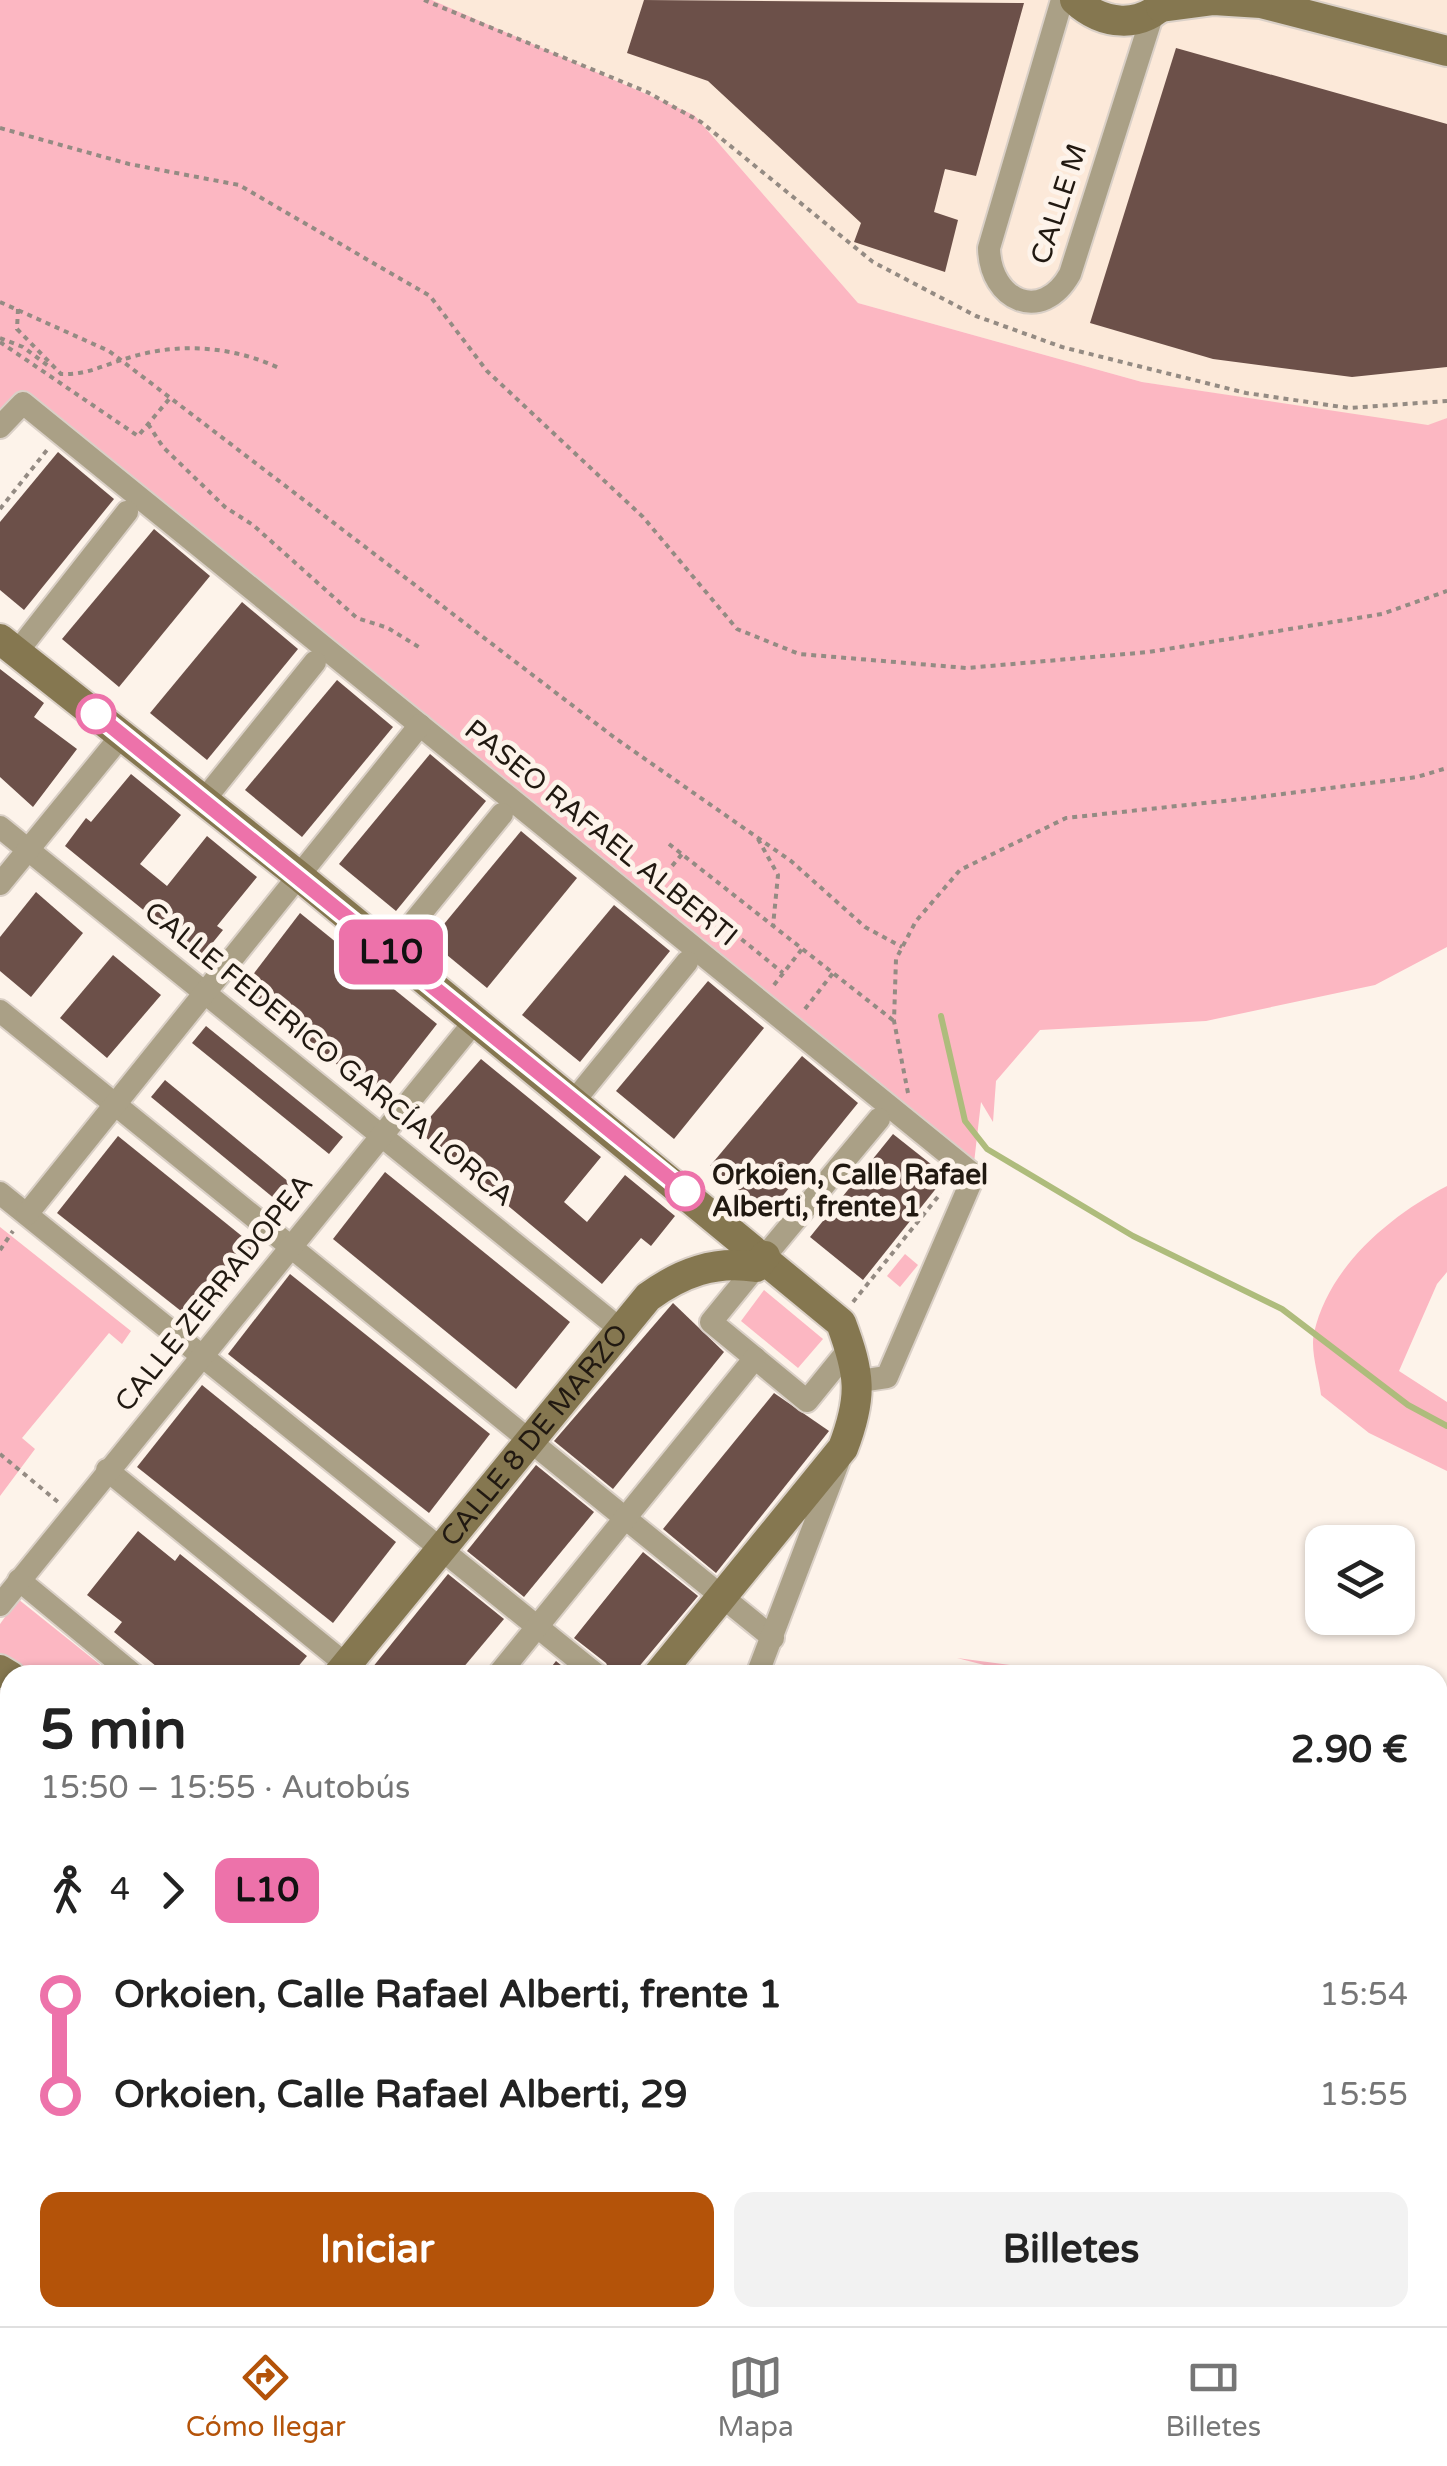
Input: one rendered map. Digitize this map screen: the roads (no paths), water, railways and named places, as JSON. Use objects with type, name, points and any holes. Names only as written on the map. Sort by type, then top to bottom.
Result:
[{"type":"street","name":"CALLE M","points":[[1062,0],[989,248],[990,269],[1002,291],[1022,300],[1044,302],[1061,291],[1070,274],[1160,6]]},
{"type":"street","points":[[1075,0],[1102,18],[1120,22],[1160,6],[1214,0],[1258,2],[1447,51]]},
{"type":"street","name":"PASEO RAFAEL ALBERTI","points":[[0,427],[23,403],[974,1174],[887,1377],[860,1381]]},
{"type":"street","points":[[127,512],[8,646],[299,876],[574,1101],[760,1261],[841,1323],[860,1381],[855,1418],[762,1665]]},
{"type":"street","points":[[204,800],[314,662]]},
{"type":"street","points":[[20,1223],[420,725]]},
{"type":"street","points":[[0,884],[122,735]]},
{"type":"street","points":[[390,951],[502,814]]},
{"type":"street","name":"CALLE FEDERICO GARCÍA LORCA","points":[[0,827],[620,1329]]},
{"type":"street","points":[[574,1101],[687,962]]},
{"type":"street","points":[[0,1011],[772,1638]]},
{"type":"street","name":"CALLE ZERRADOPEA","points":[[0,1605],[475,1021]]},
{"type":"street","points":[[850,1348],[807,1401],[711,1322],[879,1119]]},
{"type":"street","points":[[0,1192],[20,1223],[201,1356],[585,1665]]},
{"type":"street","name":"CALLE 8 DE MARZO","points":[[353,1665],[442,1547],[648,1297],[676,1276],[712,1266],[760,1261]]},
{"type":"street","points":[[506,1665],[755,1358]]},
{"type":"street","points":[[666,1665],[844,1448]]},
{"type":"street","points":[[107,1470],[340,1665]]},
{"type":"street","points":[[19,1580],[122,1665]]},
{"type":"waterway","points":[[941,1016],[965,1121],[987,1149],[1133,1236],[1282,1309],[1408,1405],[1447,1426]]},
{"type":"place","name":"Orkoien, Calle Rafael Alberti, frente 1","points":[[685,1191]]}]
